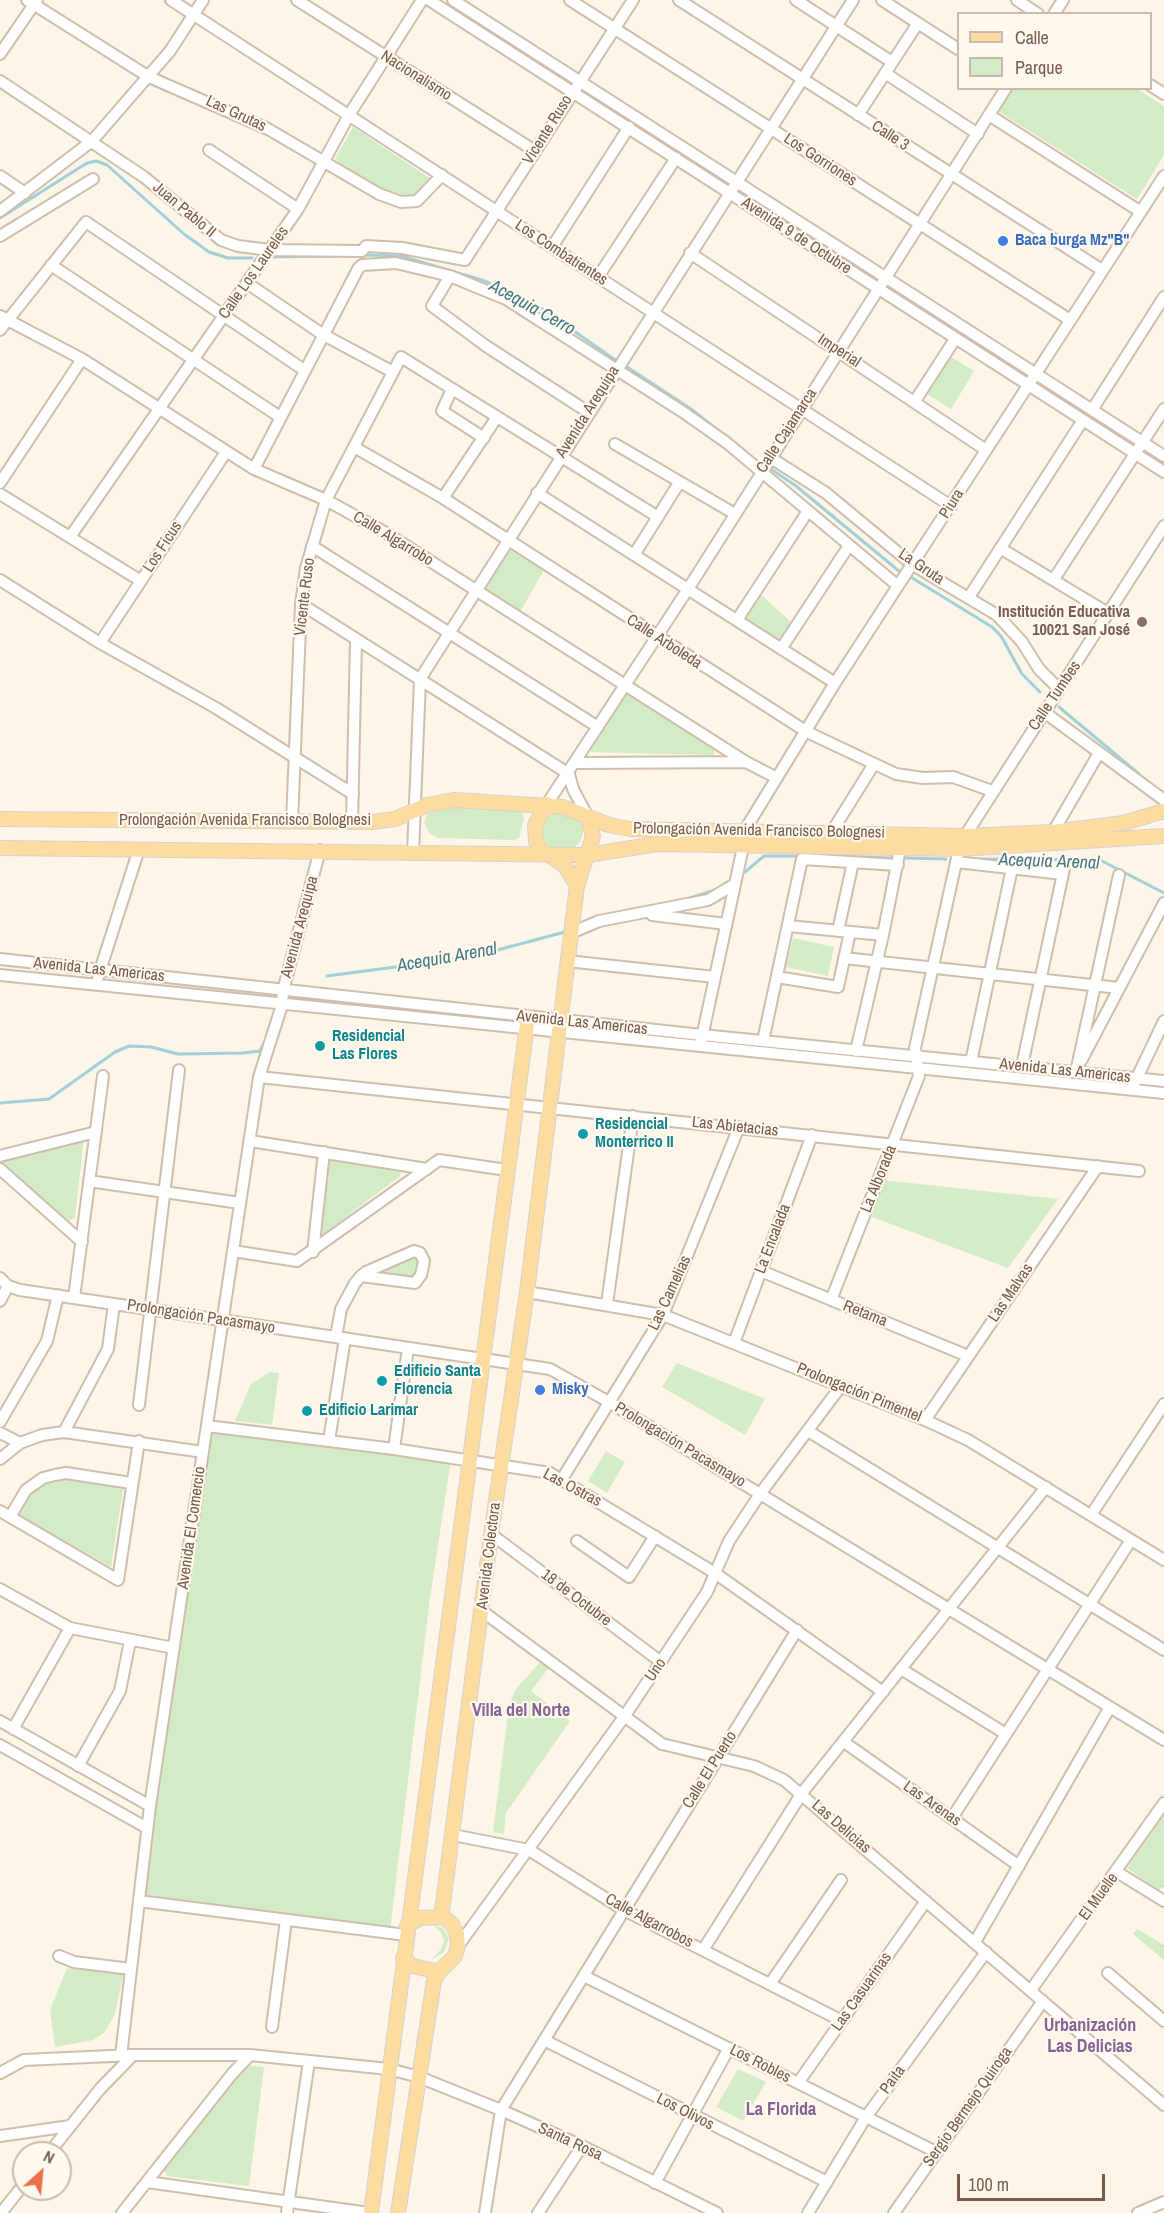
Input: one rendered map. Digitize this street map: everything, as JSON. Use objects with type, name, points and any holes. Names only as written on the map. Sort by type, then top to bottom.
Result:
[{"type":"main road","name":"Prolongación Avenida Francisco Bolognesi","points":[[0,819],[352,823],[386,821],[441,801],[454,800],[547,804],[563,807],[609,825],[630,829],[965,836],[1053,831],[1130,821],[1164,811]]},
{"type":"main road","name":"Calle Cajamarca","points":[[547,804],[538,817],[535,833],[540,849],[548,855]]},
{"type":"main road","points":[[588,817],[593,836],[588,855]]},
{"type":"main road","name":"Prolongación Avenida Francisco Bolognesi","points":[[0,848],[320,850],[413,854],[588,855],[657,844],[900,849],[958,855],[1164,836]]},
{"type":"main road","points":[[548,855],[565,866],[577,886]]},
{"type":"main road","name":"Avenida Colectora","points":[[443,1917],[491,1534],[527,1292],[577,886],[588,855]]},
{"type":"main road","name":"Avenida Colectora","points":[[370,2213],[527,1023]]},
{"type":"main road","points":[[398,2213],[434,1981],[439,1972],[455,1956],[458,1946],[457,1934],[452,1924],[443,1917],[431,1915],[420,1918],[406,1930]]},
{"type":"main road","points":[[403,1958],[413,1966],[439,1972]]},
{"type":"street","name":"Los Combatientes","points":[[171,0],[951,506]]},
{"type":"street","points":[[0,211],[92,141],[149,77],[203,0]]},
{"type":"street","name":"Nacionalismo","points":[[297,0],[535,151]]},
{"type":"street","name":"Calle Los Laureles","points":[[70,537],[298,209],[349,115],[422,0]]},
{"type":"street","name":"Avenida 9 de Octubre","points":[[429,0],[1164,472]]},
{"type":"street","name":"Avenida 9 de Octubre","points":[[453,0],[1164,456]]},
{"type":"street","name":"Los Gorriones","points":[[570,0],[1070,320]]},
{"type":"street","name":"Vicente Ruso","points":[[465,260],[498,212],[572,91],[633,0]]},
{"type":"street","name":"Calle 3","points":[[680,0],[1102,270]]},
{"type":"street","points":[[796,0],[892,62]]},
{"type":"street","name":"Avenida Arequipa","points":[[413,854],[420,679],[588,412],[853,0]]},
{"type":"street","points":[[882,0],[957,48]]},
{"type":"street","points":[[1017,0],[1035,12]]},
{"type":"street","points":[[0,54],[33,2]]},
{"type":"street","name":"Las Grutas","points":[[33,2],[149,77],[268,129],[379,194],[401,202],[417,201],[442,176]]},
{"type":"street","points":[[858,115],[918,23]]},
{"type":"street","points":[[885,73],[978,134]]},
{"type":"street","name":"Juan Pablo II","points":[[0,81],[144,177],[221,240],[266,256],[362,251],[366,246],[426,251],[465,260]]},
{"type":"street","name":"Calle Cajamarca","points":[[547,804],[569,774],[688,589],[1005,90]]},
{"type":"street","points":[[989,115],[1141,212]]},
{"type":"street","points":[[552,247],[629,128]]},
{"type":"street","points":[[209,150],[298,209]]},
{"type":"street","points":[[598,277],[676,158]]},
{"type":"street","points":[[0,176],[25,193]]},
{"type":"street","name":"Piura","points":[[742,833],[807,732],[835,683],[1164,176]]},
{"type":"street","points":[[0,236],[93,179]]},
{"type":"street","points":[[0,330],[3,317],[51,265],[86,222],[304,369]]},
{"type":"street","name":"Imperial","points":[[690,253],[986,450]]},
{"type":"street","points":[[254,469],[322,334],[362,265],[396,263],[450,276],[516,305],[617,368],[766,465],[808,511],[848,547],[898,586]]},
{"type":"street","points":[[51,265],[280,417]]},
{"type":"street","points":[[450,276],[432,306],[486,346],[588,412]]},
{"type":"street","points":[[247,283],[322,334],[393,372]]},
{"type":"street","points":[[1092,410],[1164,297]]},
{"type":"street","name":"Calle Algarrobo","points":[[3,317],[82,359],[254,469],[326,500],[386,533],[746,762],[777,778]]},
{"type":"street","points":[[915,401],[955,339]]},
{"type":"street","name":"Vicente Ruso","points":[[292,822],[301,604],[306,568],[326,500],[401,357],[452,389]]},
{"type":"street","points":[[0,483],[82,359]]},
{"type":"street","points":[[484,438],[442,411],[452,389],[658,517]]},
{"type":"street","points":[[1054,579],[1164,409]]},
{"type":"street","points":[[443,498],[497,417]]},
{"type":"street","points":[[969,597],[1083,420]]},
{"type":"street","points":[[615,444],[735,514]]},
{"type":"street","name":"Calle Arboleda","points":[[354,447],[443,498],[656,638],[807,732],[908,778],[953,777],[992,791]]},
{"type":"street","name":"Los Ficus","points":[[100,643],[226,452]]},
{"type":"street","name":"La Gruta","points":[[766,465],[826,494],[910,569],[969,597],[1010,627],[1039,669],[1059,690]]},
{"type":"street","points":[[634,555],[679,483]]},
{"type":"street","points":[[537,493],[835,683]]},
{"type":"street","points":[[0,494],[141,581]]},
{"type":"street","points":[[737,620],[808,511]]},
{"type":"street","name":"Calle Tumbes","points":[[965,836],[1164,526]]},
{"type":"street","points":[[312,546],[598,727]]},
{"type":"street","points":[[782,649],[848,547]]},
{"type":"street","points":[[1000,548],[1108,613]]},
{"type":"street","points":[[0,580],[100,643],[216,708],[352,794]]},
{"type":"street","points":[[301,604],[569,774],[573,789],[588,817]]},
{"type":"street","points":[[352,823],[356,639]]},
{"type":"street","points":[[1044,712],[1164,800]]},
{"type":"street","points":[[1053,831],[1099,753]]},
{"type":"street","points":[[575,763],[746,762]]},
{"type":"street","points":[[831,833],[874,764]]},
{"type":"street","points":[[701,1040],[743,847]]},
{"type":"street","points":[[98,985],[99,970],[139,849]]},
{"type":"street","points":[[856,1051],[878,962],[900,849]]},
{"type":"street","name":"Avenida Arequipa","points":[[282,1005],[283,991],[320,850]]},
{"type":"street","points":[[958,855],[1012,868],[1064,869],[1022,1066]]},
{"type":"street","name":"La Alborada","points":[[831,1300],[919,1076],[915,1048],[958,855]]},
{"type":"street","points":[[763,1041],[802,859],[898,865]]},
{"type":"street","points":[[838,931],[853,862]]},
{"type":"street","points":[[971,1062],[1012,868]]},
{"type":"street","points":[[1076,1072],[1119,875]]},
{"type":"street","points":[[571,933],[599,921],[708,900],[735,884]]},
{"type":"street","points":[[1076,1072],[1164,903]]},
{"type":"street","points":[[641,914],[726,924]]},
{"type":"street","points":[[788,926],[883,935]]},
{"type":"street","points":[[777,977],[838,987],[850,932]]},
{"type":"street","points":[[844,958],[1119,988]]},
{"type":"street","name":"Avenida Las Americas","points":[[0,959],[283,991],[527,1023]]},
{"type":"street","points":[[567,961],[715,977]]},
{"type":"street","name":"Avenida Las Americas","points":[[0,975],[282,1005],[527,1023],[701,1040],[918,1062],[1164,1093]]},
{"type":"street","name":"Avenida El Comercio","points":[[121,2056],[150,1806],[249,1140],[259,1077],[282,1005]]},
{"type":"street","points":[[1132,1090],[1135,1078],[1164,1021]]},
{"type":"street","name":"Avenida Las Americas","points":[[701,1040],[763,1041],[856,1051],[918,1062],[971,1062],[1164,1081]]},
{"type":"street","points":[[139,1405],[178,1070]]},
{"type":"street","points":[[74,1298],[103,1076]]},
{"type":"street","name":"Las Abietacias","points":[[259,1077],[1139,1171]]},
{"type":"street","points":[[607,1304],[633,1116]]},
{"type":"street","name":"Las Camelias","points":[[562,1479],[663,1315],[739,1127]]},
{"type":"street","points":[[0,1156],[96,1132]]},
{"type":"street","name":"La Encalada","points":[[734,1343],[812,1135]]},
{"type":"street","points":[[249,1140],[427,1169]]},
{"type":"street","points":[[313,1252],[324,1152]]},
{"type":"street","points":[[233,1251],[297,1261],[440,1161],[507,1170]]},
{"type":"street","name":"Las Malvas","points":[[925,1420],[1098,1166]]},
{"type":"street","points":[[0,1169],[81,1242]]},
{"type":"street","points":[[89,1181],[240,1203]]},
{"type":"street","points":[[329,1441],[341,1309],[361,1276],[376,1266],[414,1251],[420,1253],[424,1261],[421,1275],[414,1283],[361,1276]]},
{"type":"street","name":"Retama","points":[[761,1271],[968,1356]]},
{"type":"street","points":[[0,1278],[8,1286],[0,1301]]},
{"type":"street","name":"Prolongación Pacasmayo","points":[[8,1286],[74,1298],[550,1369],[609,1402],[1164,1740]]},
{"type":"street","name":"Prolongación Pimentel","points":[[527,1292],[663,1315],[925,1420],[968,1440],[1164,1560]]},
{"type":"street","points":[[0,1422],[47,1341],[58,1295]]},
{"type":"street","points":[[64,1432],[108,1348],[114,1304]]},
{"type":"street","points":[[394,1449],[408,1348]]},
{"type":"street","name":"Uno","points":[[458,1946],[624,1717],[707,1592],[729,1541],[760,1494],[841,1386]]},
{"type":"street","points":[[1091,1515],[1164,1404]]},
{"type":"street","name":"Las Ostras","points":[[207,1426],[541,1470],[562,1479],[715,1573],[883,1692]]},
{"type":"street","points":[[808,1431],[1164,1650]]},
{"type":"street","points":[[0,1459],[20,1443],[42,1435],[64,1432],[203,1452]]},
{"type":"street","points":[[0,1433],[20,1443]]},
{"type":"street","points":[[131,1483],[66,1473],[55,1474],[43,1478],[26,1490],[5,1514],[118,1580],[139,1442]]},
{"type":"street","points":[[703,1950],[802,1793],[1046,1487]]},
{"type":"street","name":"18 de Octubre","points":[[491,1534],[661,1662]]},
{"type":"street","points":[[577,1541],[629,1577],[654,1536]]},
{"type":"street","points":[[951,1818],[1131,1540]]},
{"type":"street","points":[[0,1604],[3,1591],[70,1628],[174,1648]]},
{"type":"street","name":"Las Delicias","points":[[482,1611],[662,1744],[769,1772],[802,1793],[1043,2001],[1162,2099]]},
{"type":"street","points":[[13,1729],[70,1628]]},
{"type":"street","name":"Calle El Puerto","points":[[624,1910],[797,1630]]},
{"type":"street","points":[[78,1766],[120,1691],[130,1641]]},
{"type":"street","points":[[900,1670],[1006,1734]]},
{"type":"street","points":[[975,1942],[1110,1707]]},
{"type":"street","points":[[0,1721],[150,1806]]},
{"type":"street","name":"Las Arenas","points":[[844,1742],[1019,1866]]},
{"type":"street","points":[[0,1744],[147,1828]]},
{"type":"street","name":"El Muelle","points":[[1031,1990],[1164,1803]]},
{"type":"street","name":"Calle Algarrobos","points":[[453,1835],[529,1850],[624,1910],[842,2020]]},
{"type":"street","points":[[1117,1872],[1164,1900]]},
{"type":"street","points":[[770,1984],[841,1880]]},
{"type":"street","points":[[139,1901],[286,1920],[406,1930]]},
{"type":"street","name":"Las Casuarinas","points":[[798,2083],[926,1901]]},
{"type":"street","points":[[485,2213],[501,2110],[624,1910]]},
{"type":"street","points":[[272,2027],[286,1920]]},
{"type":"street","name":"Paita","points":[[808,2213],[866,2117],[986,1952]]},
{"type":"street","points":[[59,1956],[74,1962],[131,1969]]},
{"type":"street","points":[[1108,1973],[1164,2021]]},
{"type":"street","name":"Los Robles","points":[[584,1976],[936,2152]]},
{"type":"street","name":"Sergio Bermejo Quiroga","points":[[894,2213],[1043,2001]]},
{"type":"street","name":"Los Olivos","points":[[544,2040],[826,2182]]},
{"type":"street","points":[[655,2183],[729,2048]]},
{"type":"street","points":[[58,2141],[100,2089],[133,2055]]},
{"type":"street","name":"Santa Rosa","points":[[0,2073],[24,2060],[133,2055],[250,2055],[390,2069],[419,2077],[501,2110],[582,2146],[717,2213]]},
{"type":"street","points":[[122,2213],[232,2074],[250,2055]]},
{"type":"street","points":[[286,2213],[309,2061]]},
{"type":"street","points":[[0,2136],[70,2126]]},
{"type":"street","points":[[538,2213],[582,2146]]},
{"type":"street","points":[[147,2182],[370,2213]]},
{"type":"street","points":[[1,2213],[12,2199]]},
{"type":"street","points":[[1138,2213],[1162,2207]]},
{"type":"green space","points":[[1012,90],[1139,90],[1164,106],[1164,155],[1137,199],[998,111]]},
{"type":"green space","points":[[353,127],[431,179],[413,198],[383,189],[349,170],[335,159]]},
{"type":"green space","points":[[948,355],[974,371],[951,409],[925,393]]},
{"type":"green space","points":[[505,547],[544,570],[520,612],[481,586]]},
{"type":"green space","points":[[757,591],[792,623],[780,642],[742,618]]},
{"type":"green space","points":[[628,693],[715,749],[713,755],[591,752],[590,748],[624,694]]},
{"type":"green space","points":[[437,807],[517,808],[522,810],[524,819],[519,838],[514,840],[438,838],[429,833],[424,822],[429,810]]},
{"type":"green space","points":[[563,811],[577,817],[583,831],[577,845],[563,851],[549,845],[543,831],[549,817]]},
{"type":"green space","points":[[793,938],[834,947],[828,976],[786,967]]},
{"type":"green space","points":[[84,1138],[75,1218],[66,1222],[3,1164],[5,1159]]},
{"type":"green space","points":[[329,1159],[399,1169],[400,1176],[322,1235],[319,1234]]},
{"type":"green space","points":[[882,1180],[1058,1199],[1008,1268],[872,1217]]},
{"type":"green space","points":[[411,1255],[416,1257],[420,1264],[415,1281],[374,1276],[374,1270]]},
{"type":"green space","points":[[677,1363],[765,1399],[745,1435],[662,1387]]},
{"type":"green space","points":[[270,1372],[279,1373],[272,1425],[235,1421],[251,1384]]},
{"type":"green space","points":[[209,1430],[451,1460],[430,1598],[390,1930],[144,1897]]},
{"type":"green space","points":[[606,1451],[625,1462],[607,1493],[588,1481]]},
{"type":"green space","points":[[70,1479],[123,1489],[111,1567],[16,1514],[31,1492],[43,1484]]},
{"type":"green space","points":[[543,1659],[551,1665],[531,1691],[570,1721],[506,1813],[504,1834],[493,1832],[509,1705],[515,1690]]},
{"type":"green space","points":[[1164,1814],[1164,1887],[1158,1890],[1127,1868]]},
{"type":"green space","points":[[432,1923],[444,1929],[449,1938],[444,1952],[431,1960],[441,1949],[444,1941],[441,1933]]},
{"type":"green space","points":[[1137,1929],[1164,1945],[1164,1960],[1133,1934]]},
{"type":"green space","points":[[67,1968],[123,1974],[115,2014],[105,2032],[93,2040],[55,2047],[50,2010]]},
{"type":"green space","points":[[245,2065],[264,2067],[249,2186],[167,2176],[163,2168]]},
{"type":"green space","points":[[738,2069],[766,2082],[743,2121],[716,2107]]},
{"type":"waterway","name":"Acequia Cerro","points":[[0,218],[87,163],[96,161],[107,165],[184,234],[209,252],[228,258],[252,258]]},
{"type":"waterway","name":"Acequia Cerro","points":[[361,255],[401,256],[485,281],[537,305],[618,362]]},
{"type":"waterway","name":"Acequia Cerro","points":[[269,257],[336,256]]},
{"type":"waterway","name":"Acequia Cerro","points":[[624,365],[691,409],[758,462]]},
{"type":"waterway","name":"Acequia Cerro","points":[[771,469],[796,486],[899,571]]},
{"type":"waterway","name":"Acequia Cerro","points":[[909,576],[992,627],[1001,636],[1022,674],[1040,692]]},
{"type":"waterway","name":"Acequia Cerro","points":[[1059,707],[1139,774]]},
{"type":"waterway","name":"Acequia Arenal","points":[[745,872],[764,856],[800,856]]},
{"type":"waterway","name":"Acequia Arenal","points":[[830,856],[892,858]]},
{"type":"waterway","name":"Acequia Arenal","points":[[905,858],[946,859]]},
{"type":"waterway","name":"Acequia Arenal","points":[[979,859],[1100,860],[1164,893]]},
{"type":"waterway","name":"Acequia Arenal","points":[[687,899],[715,890]]},
{"type":"waterway","name":"Acequia Arenal","points":[[327,976],[471,957],[565,932]]},
{"type":"waterway","name":"Acequia Arenal","points":[[0,1103],[49,1099],[115,1052],[129,1046],[151,1047],[178,1054],[243,1053],[260,1051],[266,1039]]},
{"type":"place","name":"Baca burga Mz\"B\"","points":[[1003,241]]},
{"type":"place","name":"Institución Educativa 10021 San José","points":[[1142,622]]},
{"type":"place","name":"Residencial Las Flores","points":[[320,1046]]},
{"type":"place","name":"Residencial Monterrico II","points":[[583,1134]]},
{"type":"place","name":"Edificio Santa Florencia","points":[[382,1381]]},
{"type":"place","name":"Misky","points":[[540,1390]]},
{"type":"place","name":"Edificio Larimar","points":[[307,1411]]},
{"type":"district","name":"Villa del Norte","points":[[521,1711]]},
{"type":"district","name":"Urbanización Las Delicias","points":[[1090,2036]]},
{"type":"district","name":"La Florida","points":[[781,2110]]}]
